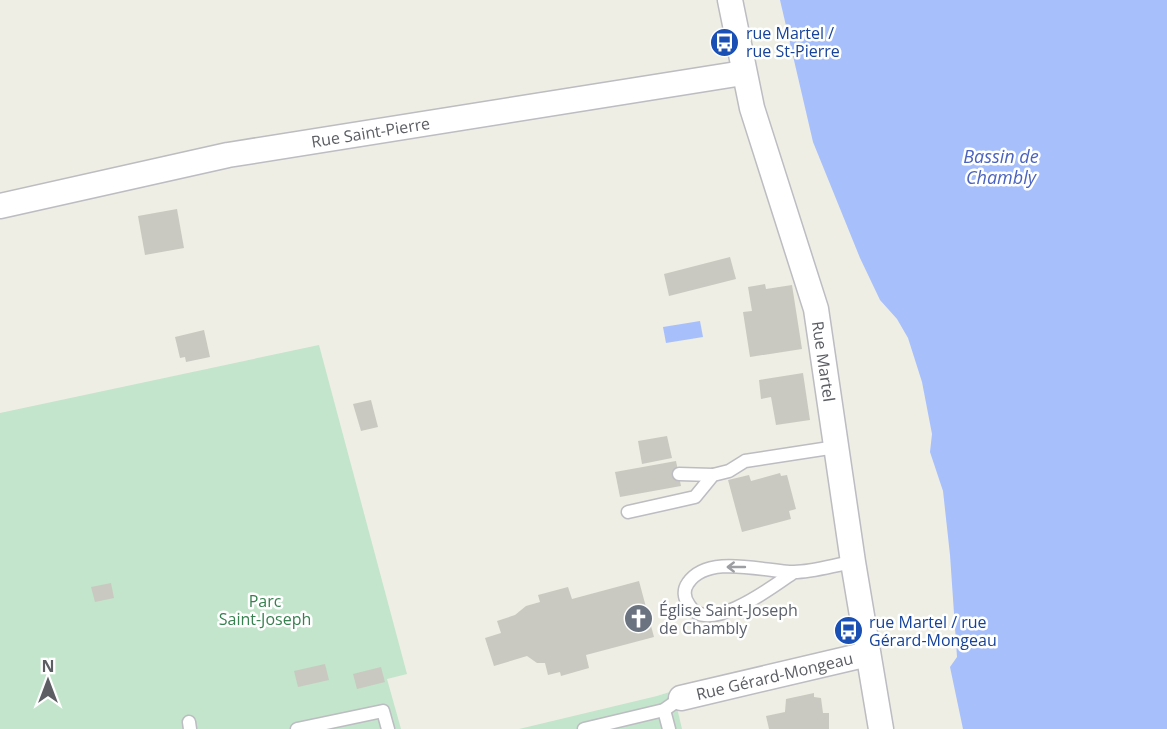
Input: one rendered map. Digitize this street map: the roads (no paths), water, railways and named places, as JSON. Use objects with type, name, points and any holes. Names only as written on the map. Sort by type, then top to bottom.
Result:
[{"type":"street","name":"Rue Martel","points":[[730,0],[743,73],[760,137],[812,291],[867,654],[881,729]]},
{"type":"street","name":"Rue Saint-Pierre","points":[[0,206],[228,155],[743,73]]},
{"type":"street","name":"Rue Gérard-Mongeau","points":[[672,704],[867,654]]},
{"type":"lane","points":[[678,474],[713,475],[729,471],[745,461],[836,447]]},
{"type":"lane","points":[[628,512],[695,497],[713,475]]},
{"type":"lane","points":[[794,572],[754,600],[723,613],[696,612],[685,598],[685,590],[693,578],[714,569],[738,566],[794,572],[853,562]]},
{"type":"lane","points":[[584,729],[672,704],[669,729]]},
{"type":"lane","points":[[297,729],[383,711],[388,729]]},
{"type":"water","name":"Bassin de Chambly","points":[[780,0],[1167,0],[1167,729],[963,729],[950,667],[957,657],[943,491],[930,452],[932,434],[922,382],[908,338],[897,319],[880,300],[860,258],[813,142]]},
{"type":"water","points":[[700,321],[703,337],[666,343],[663,327]]},
{"type":"place","name":"rue Martel / rue St-Pierre","points":[[725,42]]},
{"type":"place","name":"Église Saint-Joseph de Chambly","points":[[638,619]]},
{"type":"place","name":"rue Martel / rue Gérard-Mongeau","points":[[848,631]]},
{"type":"park label","name":"Parc Saint-Joseph","points":[[265,610]]}]
